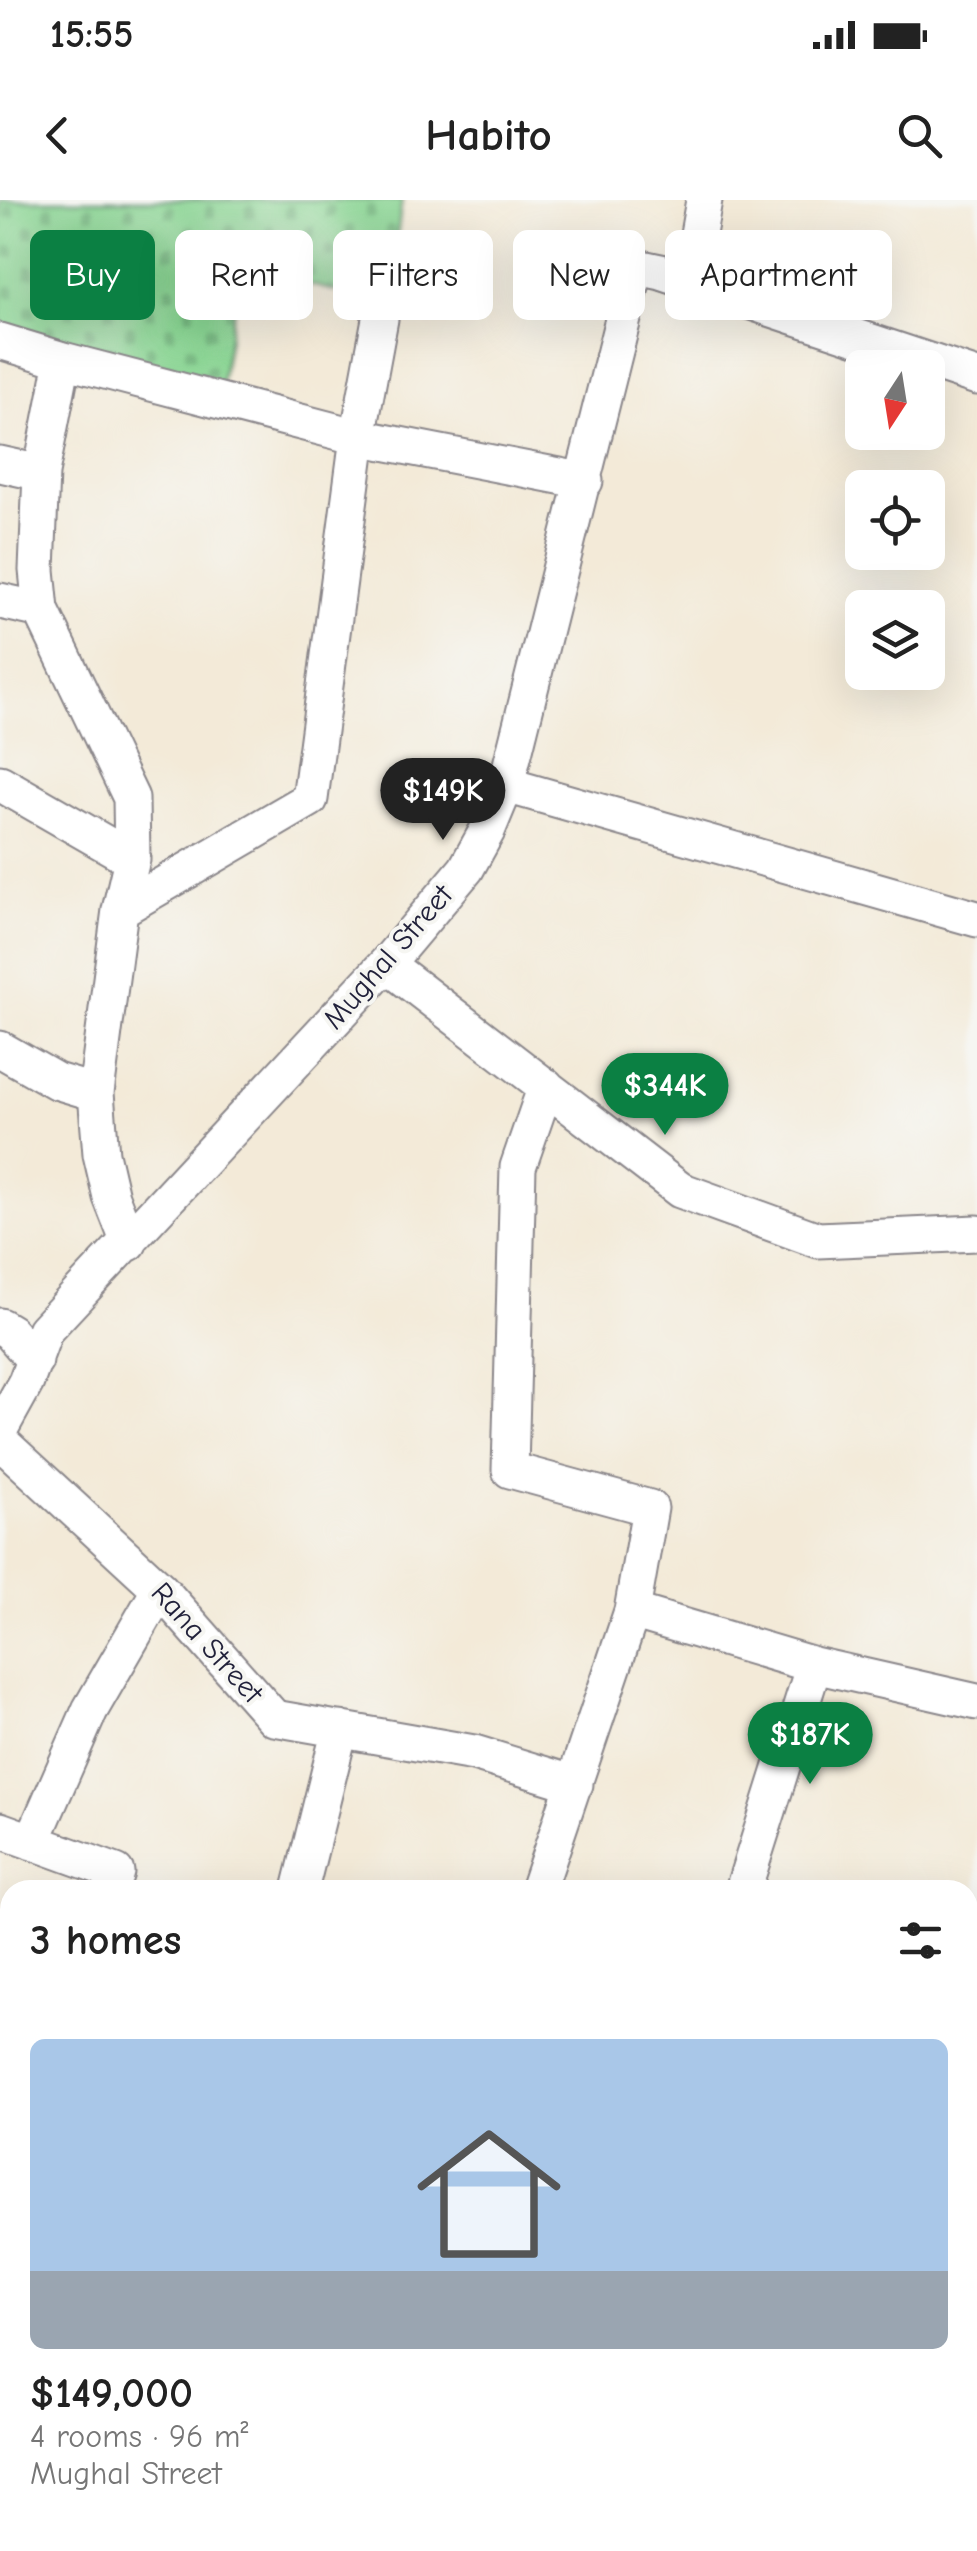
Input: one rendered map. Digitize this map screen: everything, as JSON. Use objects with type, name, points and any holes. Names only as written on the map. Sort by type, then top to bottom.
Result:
[{"type":"street","points":[[699,230],[704,200]]},
{"type":"street","name":"Mughal Street","points":[[0,1429],[40,1345],[386,964],[466,868],[506,785],[634,275],[642,268],[665,274]]},
{"type":"street","points":[[120,910],[310,799],[358,438],[380,320]]},
{"type":"street","points":[[808,320],[977,377]]},
{"type":"street","points":[[0,341],[358,438],[585,480]]},
{"type":"street","points":[[63,360],[41,473],[36,570],[41,610],[132,798],[132,859],[120,910],[96,1092],[104,1169],[129,1243]]},
{"type":"street","points":[[0,464],[41,473]]},
{"type":"street","points":[[0,601],[41,610]]},
{"type":"street","points":[[0,783],[132,859]]},
{"type":"street","points":[[506,785],[977,919]]},
{"type":"street","points":[[386,964],[680,1190],[818,1240],[977,1234]]},
{"type":"street","points":[[0,1049],[56,1080],[96,1092]]},
{"type":"street","points":[[541,1880],[632,1610],[650,1508],[510,1470],[518,1166],[546,1086]]},
{"type":"street","points":[[0,1326],[40,1345]]},
{"type":"street","name":"Rana Street","points":[[0,1441],[160,1589],[274,1718],[474,1753],[575,1784]]},
{"type":"street","points":[[113,1880],[116,1872],[16,1836],[160,1589]]},
{"type":"street","points":[[632,1610],[814,1665],[977,1702]]},
{"type":"street","points":[[746,1880],[814,1665]]},
{"type":"street","points":[[302,1880],[340,1730]]},
{"type":"green space","points":[[0,200],[402,200],[398,230],[333,230],[333,291],[313,286],[313,230],[175,230],[175,320],[232,320],[218,401],[0,340]]}]
